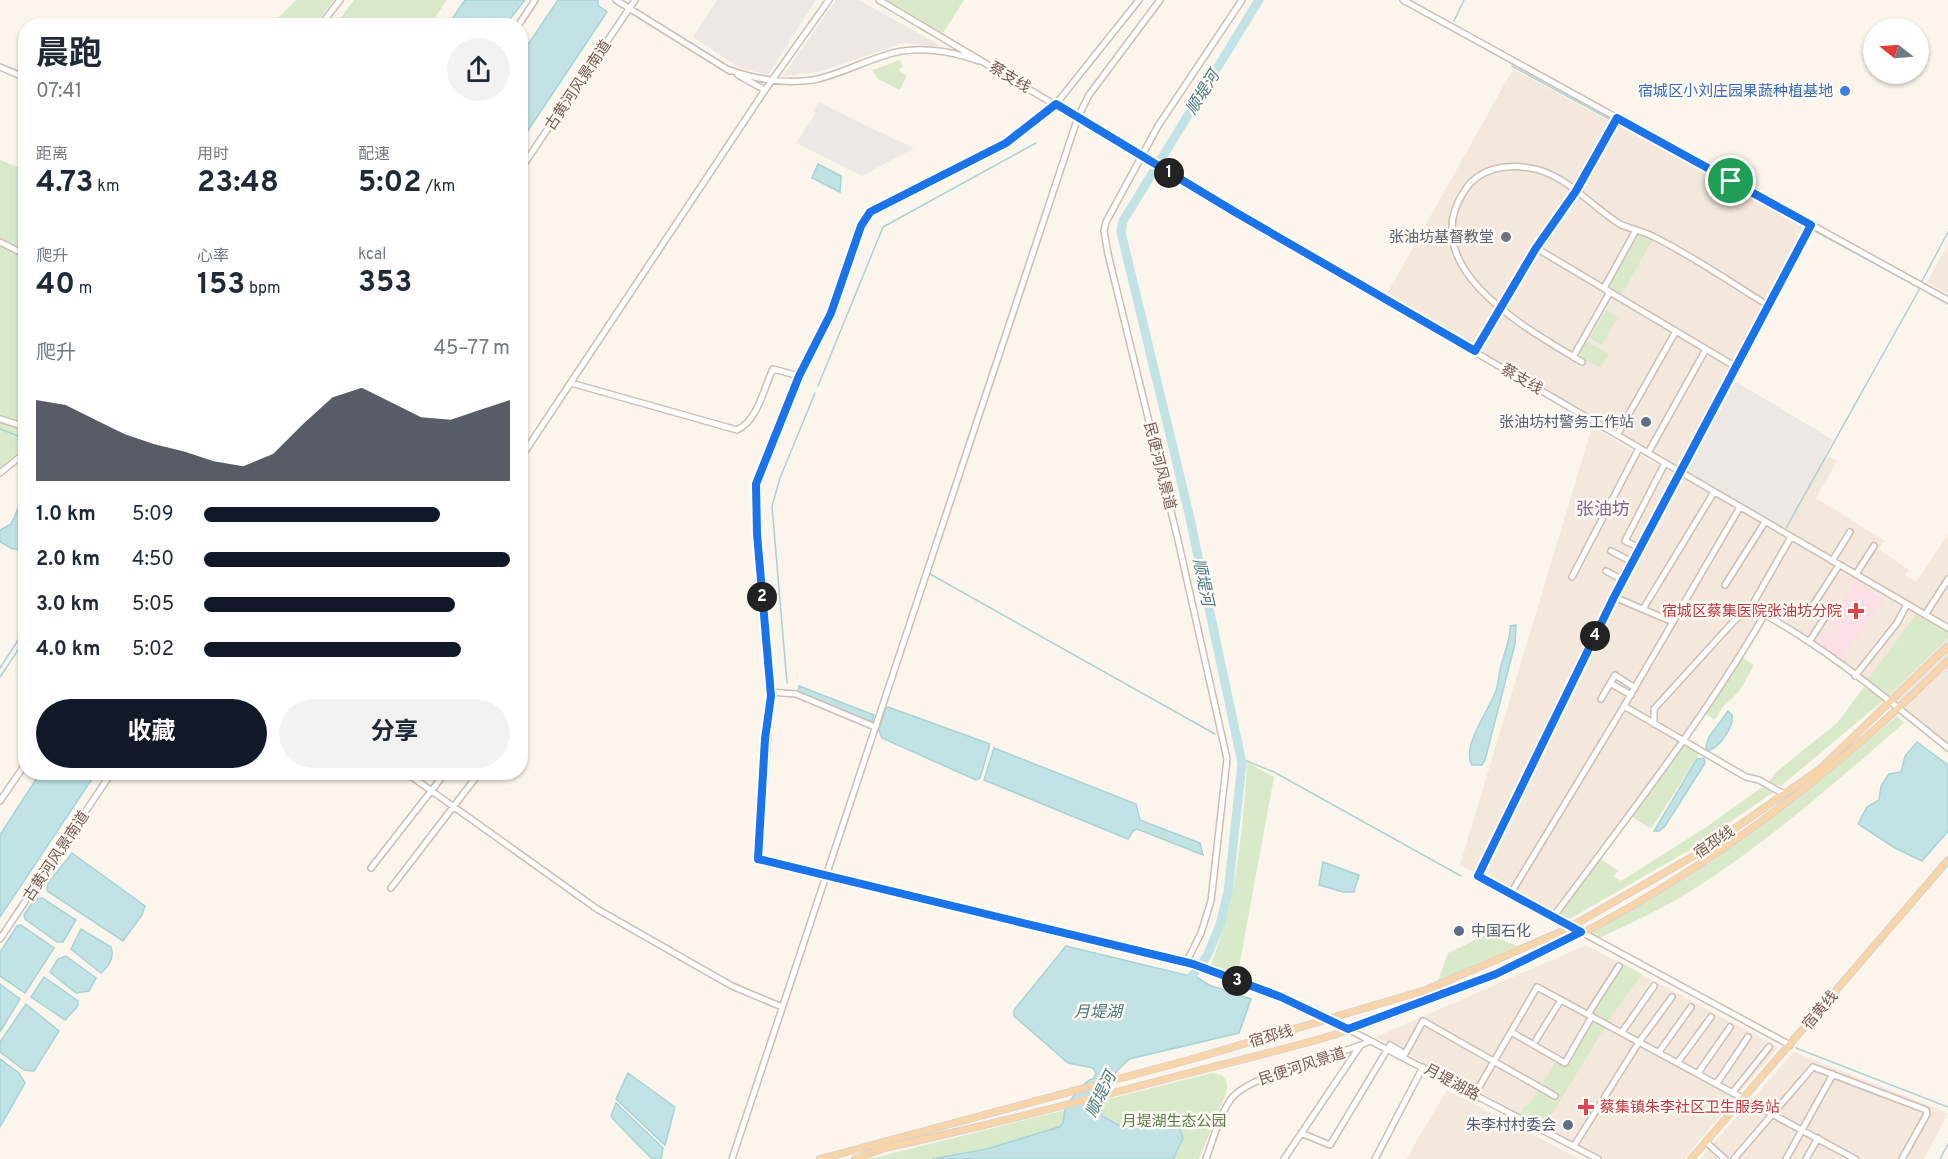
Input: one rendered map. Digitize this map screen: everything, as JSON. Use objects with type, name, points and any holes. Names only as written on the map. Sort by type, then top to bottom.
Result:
[{"type":"main road","name":"宿邳线","points":[[820,1159],[1118,1079],[1426,990],[1572,926],[1704,850],[1820,769],[1948,646]]},
{"type":"main road","name":"宿邳线","points":[[855,1159],[885,1148],[1106,1094],[1348,1029],[1496,974],[1581,932],[1686,873],[1774,811],[1833,765],[1948,660]]},
{"type":"main road","name":"宿黄线","points":[[1691,1159],[1948,860]]},
{"type":"street","points":[[326,18],[340,0]]},
{"type":"street","points":[[524,18],[536,0]]},
{"type":"street","points":[[616,0],[765,90]]},
{"type":"street","name":"古黄河风景南道","points":[[528,158],[635,0]]},
{"type":"street","points":[[528,447],[765,90],[829,0]]},
{"type":"street","name":"蔡支线","points":[[879,0],[1167,172],[1948,628]]},
{"type":"street","points":[[875,727],[796,694],[770,693],[757,534],[756,484],[799,376],[831,313],[861,226],[870,212],[1006,143],[1056,104],[1139,0]]},
{"type":"street","points":[[732,1159],[1078,117],[1089,95],[1160,0]]},
{"type":"street","name":"民便河风景道","points":[[1190,964],[1211,901],[1227,759],[1104,231],[1106,222],[1141,156],[1242,0]]},
{"type":"street","points":[[1403,0],[1810,227],[1948,300]]},
{"type":"street","points":[[727,69],[772,80],[813,80],[886,55],[910,51],[949,53],[993,67]]},
{"type":"street","points":[[0,67],[18,75]]},
{"type":"street","points":[[1475,351],[1536,248],[1576,191],[1616,120]]},
{"type":"street","points":[[1582,362],[1543,339],[1500,307],[1469,276],[1457,259],[1450,229],[1461,196],[1476,177],[1504,167],[1542,171],[1576,191],[1618,223],[1653,236],[1769,306]]},
{"type":"street","points":[[1790,1045],[1478,876],[1614,597],[1810,227]]},
{"type":"street","points":[[1573,357],[1636,230]]},
{"type":"street","points":[[0,242],[18,251]]},
{"type":"street","points":[[1536,248],[1736,367]]},
{"type":"street","points":[[1617,435],[1676,331]]},
{"type":"street","points":[[1648,453],[1706,349]]},
{"type":"street","points":[[571,383],[737,430],[747,423],[773,369],[799,376]]},
{"type":"street","points":[[0,419],[18,425]]},
{"type":"street","points":[[1572,577],[1639,448]]},
{"type":"street","points":[[0,473],[18,458]]},
{"type":"street","points":[[1640,548],[1625,541],[1665,463]]},
{"type":"street","points":[[1643,609],[1714,492]]},
{"type":"street","points":[[1511,893],[1635,688],[1740,507]]},
{"type":"street","points":[[1725,585],[1765,522]]},
{"type":"street","points":[[1832,561],[1850,532]]},
{"type":"street","points":[[1654,724],[1654,709],[1734,621],[1751,607],[1791,537]]},
{"type":"street","points":[[1856,574],[1874,546]]},
{"type":"street","points":[[1611,551],[1632,562]]},
{"type":"street","points":[[1809,642],[1827,614],[1814,604],[1839,565]]},
{"type":"street","points":[[1606,571],[1623,580]]},
{"type":"street","points":[[1925,615],[1948,579]]},
{"type":"street","points":[[1614,597],[1673,622]]},
{"type":"street","points":[[1855,676],[1897,623],[1907,604]]},
{"type":"street","points":[[1751,607],[1809,642],[1948,748]]},
{"type":"street","points":[[1554,916],[1684,741],[1728,677],[1765,614]]},
{"type":"street","points":[[1601,699],[1615,675],[1635,688]]},
{"type":"street","points":[[1610,683],[1630,696]]},
{"type":"street","name":"月堤湖路","points":[[770,693],[758,859],[1190,964],[1281,997],[1329,1019],[1598,1159]]},
{"type":"street","points":[[1624,706],[1746,777],[1760,780],[1784,794]]},
{"type":"street","points":[[0,801],[18,775]]},
{"type":"street","name":"古黄河风景南道","points":[[0,939],[107,780]]},
{"type":"street","points":[[416,780],[597,909],[732,986],[782,1007]]},
{"type":"street","points":[[371,868],[440,780]]},
{"type":"street","points":[[391,888],[474,780]]},
{"type":"street","points":[[1511,1032],[1565,1063],[1619,966]]},
{"type":"street","points":[[1622,1032],[1654,986]]},
{"type":"street","points":[[1475,1094],[1537,987],[1855,1159]]},
{"type":"street","points":[[1574,1146],[1639,1041],[1672,996]]},
{"type":"street","points":[[1536,1040],[1561,999]]},
{"type":"street","points":[[1659,1052],[1691,1007]]},
{"type":"street","points":[[1678,1062],[1711,1017]]},
{"type":"street","points":[[1301,1133],[1330,1145],[1390,1045],[1405,1053],[1423,1022],[1555,1096]]},
{"type":"street","points":[[1698,1073],[1730,1027]]},
{"type":"street","points":[[1717,1083],[1748,1038]]},
{"type":"street","name":"民便河风景道","points":[[1206,1159],[1225,1110],[1239,1090],[1258,1079],[1370,1041]]},
{"type":"street","points":[[1284,1159],[1361,1045]]},
{"type":"street","points":[[1733,1092],[1769,1047]]},
{"type":"street","points":[[1375,1159],[1423,1067]]},
{"type":"street","points":[[1734,1159],[1811,1068],[1833,1074],[1927,1111],[1902,1159]]},
{"type":"street","points":[[1786,1159],[1833,1074]]},
{"type":"street","points":[[1806,1159],[1818,1138]]},
{"type":"street","points":[[1706,1142],[1725,1159]]},
{"type":"shaded area","points":[[717,0],[816,0],[768,75],[740,68],[693,37]]},
{"type":"shaded area","points":[[836,0],[859,0],[943,47],[903,43],[819,72],[783,76]]},
{"type":"shaded area","points":[[1513,69],[1813,231],[1681,467],[1383,301]]},
{"type":"shaded area","points":[[819,102],[914,148],[862,176],[796,143],[816,113],[813,111]]},
{"type":"shaded area","points":[[1948,244],[1948,294],[1927,282]]},
{"type":"shaded area","points":[[1736,382],[1833,440],[1825,454],[1837,461],[1816,498],[1885,541],[1879,549],[1909,570],[1905,575],[1916,582],[1948,534],[1948,745],[1780,617],[1764,611],[1707,705],[1553,913],[1460,865],[1592,427],[1682,479]]},
{"type":"shaded area","points":[[1736,382],[1833,440],[1783,527],[1686,471]]},
{"type":"shaded area","name":"宿城区蔡集医院张油坊分院","points":[[1856,582],[1885,600],[1839,661],[1818,645],[1831,626],[1827,622]]},
{"type":"shaded area","points":[[1586,945],[1778,1047],[1684,1159],[1605,1159],[1376,1037]]},
{"type":"shaded area","points":[[1794,1052],[1948,1113],[1924,1159],[1700,1159]]},
{"type":"shaded area","points":[[1447,1090],[1580,1159],[1406,1159]]},
{"type":"green space","points":[[296,0],[334,0],[320,18],[278,18]]},
{"type":"green space","points":[[354,0],[447,0],[435,18],[340,18]]},
{"type":"green space","points":[[887,0],[964,0],[943,33]]},
{"type":"green space","points":[[900,60],[903,67],[899,69],[900,72],[907,75],[900,90],[878,79],[872,70]]},
{"type":"green space","points":[[0,160],[18,167],[18,451],[0,467]]},
{"type":"green space","points":[[1638,232],[1653,239],[1621,296],[1608,286]]},
{"type":"green space","points":[[1606,310],[1618,317],[1602,345],[1590,338]]},
{"type":"green space","points":[[1586,341],[1609,354],[1601,368],[1578,355]]},
{"type":"green space","points":[[1917,613],[1948,632],[1948,638],[1888,696],[1867,681]]},
{"type":"green space","points":[[1741,657],[1754,665],[1740,690],[1722,708],[1715,720],[1705,714]]},
{"type":"green space","points":[[1864,687],[1884,700],[1781,786],[1769,782],[1775,773],[1837,723]]},
{"type":"green space","points":[[1897,716],[1904,723],[1805,808],[1727,867],[1676,900],[1625,926],[1599,938],[1589,932],[1711,860],[1787,806]]},
{"type":"green space","points":[[1685,743],[1701,752],[1651,829],[1630,815]]},
{"type":"green space","points":[[1247,762],[1274,777],[1237,978],[1210,967],[1226,917],[1237,866]]},
{"type":"green space","points":[[1765,785],[1775,791],[1688,851],[1568,920],[1558,914],[1599,858],[1619,871],[1613,876],[1621,881],[1705,828]]},
{"type":"green space","points":[[1488,934],[1517,946],[1438,981],[1448,953]]},
{"type":"green space","points":[[1623,964],[1642,974],[1608,1021],[1592,1012]]},
{"type":"green space","points":[[1592,1020],[1605,1027],[1544,1127],[1520,1114],[1525,1105],[1528,1106],[1557,1060],[1565,1065]]},
{"type":"green space","name":"月堤湖生态公园","points":[[1212,1073],[1222,1075],[1227,1082],[1227,1091],[1199,1159],[870,1159]]},
{"type":"water","points":[[465,0],[525,0],[511,18],[453,18]]},
{"type":"water","points":[[558,0],[598,0],[598,5],[607,12],[528,130],[528,45]]},
{"type":"water","points":[[818,164],[841,176],[840,192],[812,178]]},
{"type":"water","points":[[18,508],[18,549],[13,549],[0,542],[0,530],[11,524]]},
{"type":"water","points":[[1516,625],[1515,644],[1485,760],[1482,765],[1472,765],[1470,749],[1473,739],[1496,690],[1510,626]]},
{"type":"water","points":[[799,686],[874,715],[872,722],[798,693]]},
{"type":"water","points":[[888,707],[990,744],[980,778],[976,780],[882,738],[879,730],[885,709]]},
{"type":"water","points":[[1728,711],[1732,715],[1732,720],[1728,731],[1717,746],[1708,751],[1706,746],[1709,737]]},
{"type":"water","points":[[1917,742],[1948,765],[1948,831],[1922,861],[1895,848],[1858,824],[1867,807],[1879,800],[1881,786],[1889,774],[1901,772],[1905,756]]},
{"type":"water","points":[[994,748],[1136,804],[1140,820],[1200,843],[1203,855],[1137,829],[1128,839],[984,780]]},
{"type":"water","points":[[1704,758],[1705,763],[1665,826],[1659,831],[1654,831],[1697,759]]},
{"type":"water","points":[[35,780],[91,780],[0,917],[0,835]]},
{"type":"water","points":[[72,853],[145,906],[142,915],[123,941],[47,891],[48,883]]},
{"type":"water","points":[[1323,862],[1359,875],[1354,892],[1343,892],[1319,885]]},
{"type":"water","points":[[42,898],[76,920],[63,942],[57,942],[25,919],[24,915],[35,899]]},
{"type":"water","points":[[21,925],[54,948],[25,993],[0,976],[0,952],[17,926]]},
{"type":"water","points":[[81,929],[111,947],[110,962],[101,973],[71,949]]},
{"type":"water","name":"月堤湖","points":[[1066,946],[1198,978],[1209,985],[1251,999],[1239,1033],[1129,1059],[1110,1078],[1101,1106],[1102,1116],[1120,1126],[1164,1122],[1179,1126],[1183,1138],[1173,1159],[932,1159],[987,1149],[1059,1127],[1063,1123],[1065,1110],[1073,1096],[1094,1078],[1096,1073],[1093,1068],[1068,1063],[1014,1016],[1014,1010]]},
{"type":"water","points":[[66,956],[96,978],[89,991],[76,993],[50,972],[58,959]]},
{"type":"water","points":[[44,977],[78,1001],[78,1006],[65,1020],[31,997]]},
{"type":"water","points":[[0,984],[20,999],[0,1032]]},
{"type":"water","points":[[26,1004],[59,1031],[34,1071],[24,1070],[0,1052],[0,1042]]},
{"type":"water","points":[[0,1059],[19,1073],[25,1083],[0,1127]]},
{"type":"water","points":[[628,1073],[675,1107],[665,1145],[616,1099]]},
{"type":"water","points":[[616,1103],[663,1148],[661,1159],[652,1159],[612,1118]]},
{"type":"waterway","name":"顺堤河","points":[[1186,984],[1207,956],[1220,925],[1228,892],[1242,763],[1189,514],[1121,232],[1123,221],[1259,0]]},
{"type":"waterway","points":[[1454,21],[1464,0]]},
{"type":"waterway","points":[[1512,66],[1806,226]]},
{"type":"waterway","points":[[818,386],[883,227],[1036,143]]},
{"type":"waterway","points":[[1786,528],[1920,288],[1811,229]]},
{"type":"waterway","points":[[1922,281],[1948,232]]},
{"type":"waterway","points":[[1930,294],[1948,304]]},
{"type":"waterway","points":[[787,683],[772,506],[780,478],[815,393]]},
{"type":"waterway","points":[[0,429],[18,436]]},
{"type":"waterway","points":[[930,574],[1215,734]]},
{"type":"waterway","points":[[0,668],[18,640]]},
{"type":"waterway","points":[[0,677],[18,650]]},
{"type":"waterway","points":[[1242,759],[1274,772],[1461,876]]},
{"type":"waterway","points":[[1796,1048],[1948,1107]]},
{"type":"waterway","points":[[1940,1159],[1948,1144]]},
{"type":"place","name":"宿城区小刘庄园果蔬种植基地","points":[[1845,91]]},
{"type":"place","name":"张油坊基督教堂","points":[[1506,237]]},
{"type":"place","name":"张油坊村警务工作站","points":[[1646,422]]},
{"type":"place","name":"宿城区蔡集医院张油坊分院","points":[[1856,611]]},
{"type":"place","name":"中国石化","points":[[1459,931]]},
{"type":"place","name":"蔡集镇朱李社区卫生服务站","points":[[1586,1107]]},
{"type":"place","name":"朱李村村委会","points":[[1568,1125]]},
{"type":"district","name":"张油坊","points":[[1603,509]]},
{"type":"route","points":[[1056,104],[1167,172],[1475,351],[1536,248],[1576,191],[1617,118],[1731,181],[1811,225],[1614,597],[1478,876],[1581,932],[1496,974],[1348,1029],[1281,997],[1193,964],[1171,961],[758,859],[765,739],[771,696],[757,534],[756,484],[799,376],[831,313],[861,226],[870,212],[887,201],[1006,143],[1056,104]]}]
